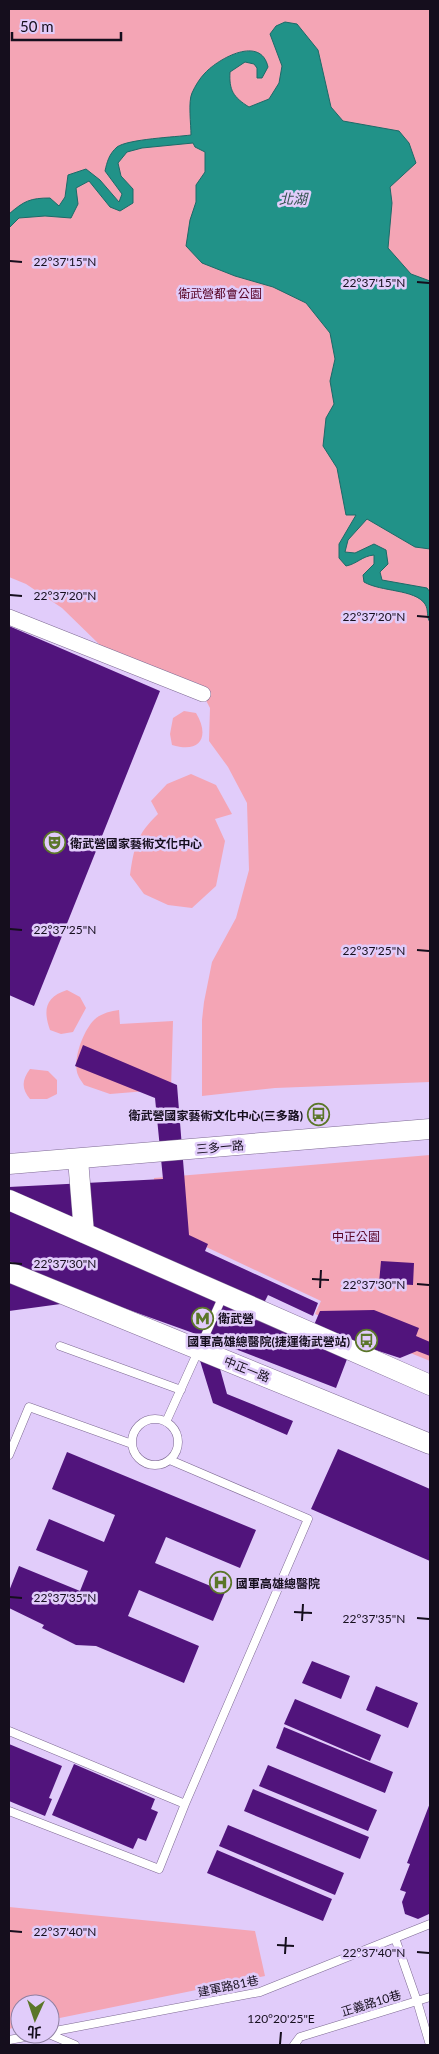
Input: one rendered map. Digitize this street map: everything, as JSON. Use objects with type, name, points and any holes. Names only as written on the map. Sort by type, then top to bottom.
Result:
[{"type":"street","points":[[9,617],[203,694]]},
{"type":"street","name":"三多一路","points":[[9,1164],[430,1129]]},
{"type":"street","points":[[78,1158],[84,1233]]},
{"type":"street","points":[[9,1200],[430,1385]]},
{"type":"street","name":"中正一路","points":[[9,1272],[430,1444]]},
{"type":"lane","points":[[166,1422],[224,1294]]},
{"type":"lane","points":[[60,1346],[181,1390]]},
{"type":"lane","points":[[9,1455],[29,1406],[132,1444]]},
{"type":"lane","points":[[146,1421],[166,1422],[172,1427],[178,1440],[177,1448],[170,1460],[163,1463],[149,1464],[137,1457],[132,1444],[136,1430],[146,1421]]},
{"type":"lane","points":[[9,1811],[159,1869],[185,1804],[308,1519],[170,1460]]},
{"type":"lane","points":[[9,1731],[185,1804]]},
{"type":"lane","name":"建軍路81巷","points":[[60,2031],[260,1992],[430,1924]]},
{"type":"lane","points":[[395,1938],[418,2001],[430,2045]]},
{"type":"lane","name":"正義路10巷","points":[[294,2045],[300,2037],[430,1997]]},
{"type":"lane","points":[[60,2038],[75,2045]]},
{"type":"green space","name":"衛武營都會公園","points":[[9,9],[430,9],[430,1082],[275,1088],[202,1096],[202,1020],[204,1002],[212,962],[236,918],[249,870],[247,803],[228,767],[209,741],[210,708],[197,683],[126,661],[101,646],[62,608],[26,584],[9,577]]},
{"type":"green space","points":[[184,711],[196,713],[202,729],[200,741],[190,747],[172,745],[170,734],[173,718]]},
{"type":"green space","points":[[191,774],[216,785],[232,814],[215,819],[225,841],[216,886],[192,908],[168,905],[144,894],[130,875],[133,856],[141,835],[158,814],[151,801],[167,784]]},
{"type":"green space","points":[[67,990],[80,997],[86,1008],[73,1032],[61,1034],[50,1030],[47,1010],[50,1000],[54,996]]},
{"type":"green space","points":[[119,1010],[120,1024],[173,1021],[171,1089],[110,1094],[84,1085],[81,1081],[76,1062],[86,1031],[99,1016]]},
{"type":"green space","points":[[30,1069],[48,1071],[57,1080],[57,1094],[47,1099],[30,1099],[25,1091],[24,1084],[25,1077]]},
{"type":"green space","name":"中正公園","points":[[430,1155],[430,1361],[315,1314],[321,1301],[185,1237],[156,1218],[154,1178]]},
{"type":"green space","points":[[9,1907],[255,1931],[265,1976],[60,2018],[60,1994],[10,1994],[9,2029]]},
{"type":"water","name":"北湖","points":[[285,22],[297,24],[318,50],[331,107],[343,121],[399,131],[409,143],[416,163],[390,187],[392,203],[388,248],[411,274],[430,281],[430,549],[415,547],[367,519],[348,540],[345,552],[355,553],[374,544],[386,550],[388,564],[380,572],[382,580],[427,588],[430,592],[430,622],[426,606],[420,599],[406,593],[379,588],[364,582],[363,575],[374,564],[374,555],[346,566],[339,558],[339,544],[356,515],[346,515],[337,468],[323,446],[326,418],[334,404],[330,381],[335,359],[330,333],[306,303],[273,287],[235,276],[202,263],[186,246],[190,220],[196,202],[196,185],[205,172],[205,152],[195,147],[193,143],[142,148],[127,152],[118,163],[121,176],[133,189],[133,203],[120,211],[110,207],[89,181],[76,188],[78,204],[71,218],[45,216],[19,218],[9,228],[9,214],[28,201],[50,198],[59,206],[65,197],[68,175],[86,169],[100,180],[119,202],[122,194],[105,171],[112,152],[117,147],[131,142],[191,135],[190,102],[193,90],[211,67],[229,56],[249,51],[257,52],[264,57],[268,67],[262,78],[257,78],[257,68],[254,64],[245,62],[230,72],[230,84],[239,100],[249,107],[269,99],[279,83],[282,66],[270,34],[276,26]]},
{"type":"building","name":"衛武營國家藝術文化中心","points":[[9,626],[160,691],[34,1006],[9,995]]},
{"type":"building","points":[[83,1045],[177,1085],[189,1235],[208,1244],[205,1251],[318,1303],[313,1316],[268,1295],[264,1303],[314,1325],[320,1311],[374,1310],[419,1328],[416,1336],[430,1342],[430,1356],[417,1351],[400,1358],[357,1344],[352,1346],[336,1388],[212,1340],[227,1394],[293,1421],[287,1435],[213,1403],[194,1341],[196,1334],[90,1296],[68,1303],[9,1311],[9,1187],[163,1179],[155,1098],[75,1066]]},
{"type":"building","points":[[381,1261],[414,1263],[413,1285],[379,1283]]},
{"type":"building","points":[[338,1449],[430,1489],[430,1561],[311,1509]]},
{"type":"building","name":"國軍高雄總醫院","points":[[67,1452],[256,1530],[240,1568],[166,1537],[155,1563],[225,1592],[213,1621],[139,1590],[128,1616],[199,1646],[184,1683],[96,1646],[76,1645],[42,1628],[44,1625],[9,1608],[9,1591],[19,1566],[80,1591],[88,1571],[36,1550],[49,1519],[104,1542],[115,1515],[52,1489]]},
{"type":"building","points":[[312,1661],[350,1676],[341,1699],[302,1683]]},
{"type":"building","points":[[376,1686],[418,1703],[408,1728],[366,1710]]},
{"type":"building","points":[[295,1699],[381,1735],[370,1761],[284,1724]]},
{"type":"building","points":[[284,1727],[393,1772],[385,1793],[276,1748]]},
{"type":"building","points":[[9,1744],[62,1766],[49,1798],[52,1799],[45,1816],[9,1801]]},
{"type":"building","points":[[74,1764],[155,1799],[151,1809],[158,1812],[146,1841],[138,1838],[133,1849],[52,1815]]},
{"type":"building","points":[[268,1765],[377,1810],[368,1831],[259,1786]]},
{"type":"building","points":[[253,1789],[369,1837],[360,1859],[244,1811]]},
{"type":"building","points":[[430,1803],[430,1910],[429,1914],[418,1919],[405,1914],[402,1902],[406,1892],[400,1890],[410,1864],[407,1863]]},
{"type":"building","points":[[228,1825],[344,1873],[335,1895],[219,1846]]},
{"type":"building","points":[[217,1850],[332,1899],[323,1921],[207,1873]]},
{"type":"place","name":"衛武營國家藝術文化中心","points":[[54,843]]},
{"type":"place","name":"衛武營國家藝術文化中心(三多路)","points":[[319,1115]]},
{"type":"place","name":"衛武營","points":[[202,1318]]},
{"type":"place","name":"國軍高雄總醫院(捷運衛武營站)","points":[[366,1341]]},
{"type":"place","name":"國軍高雄總醫院","points":[[220,1583]]}]
